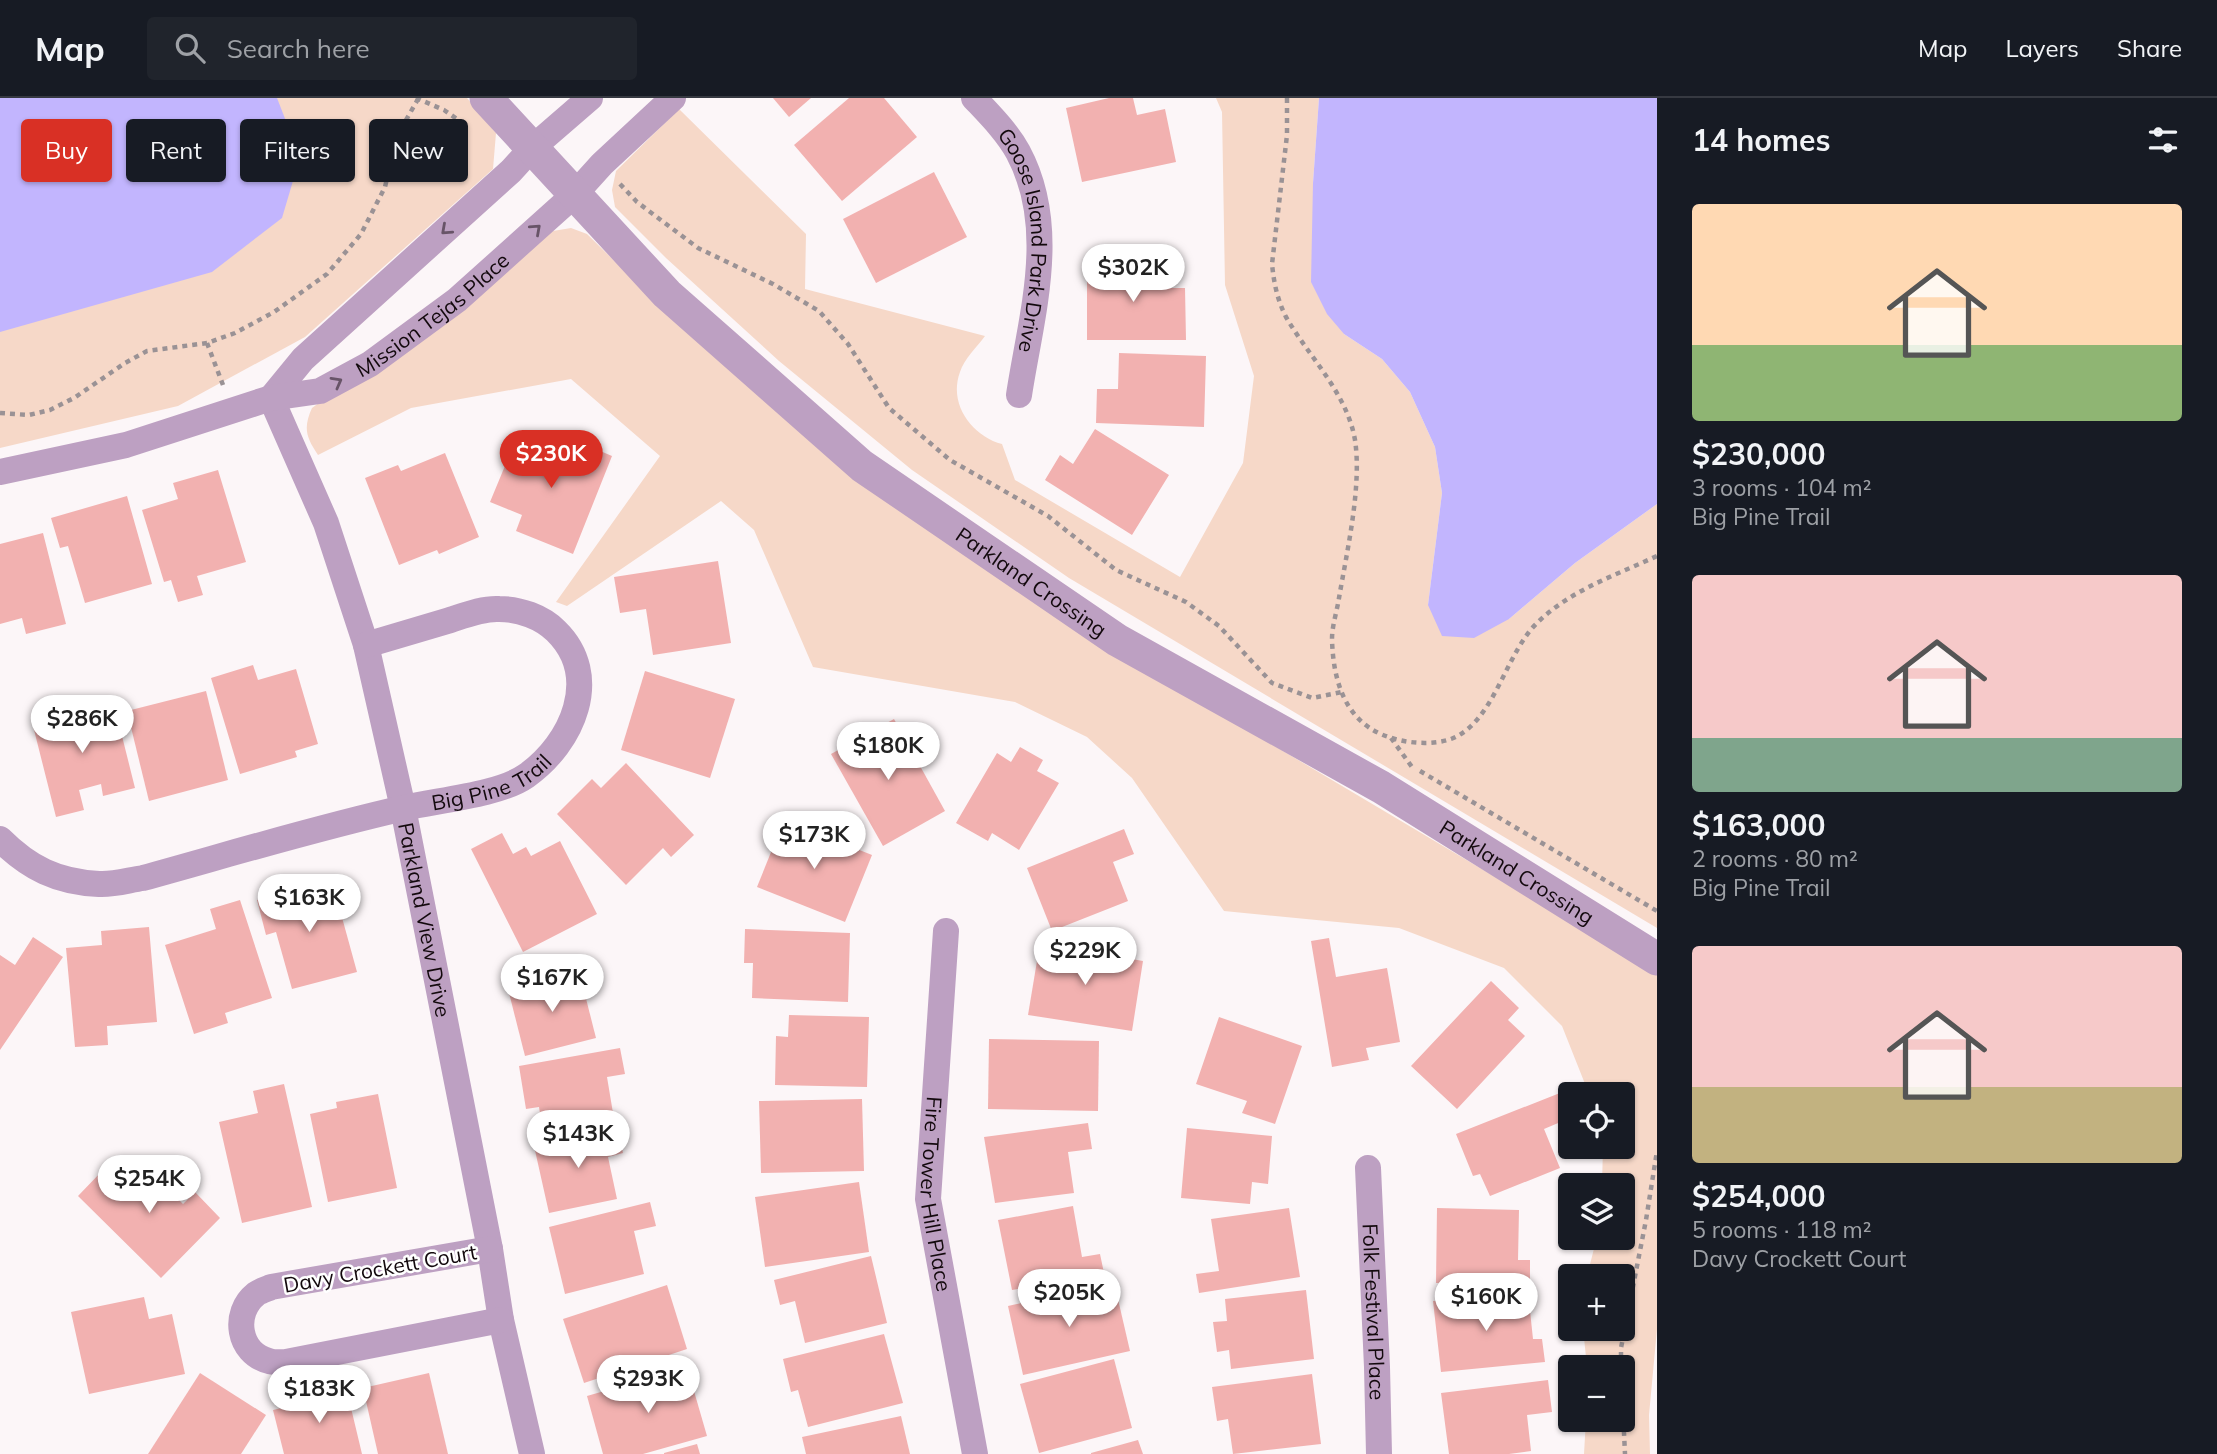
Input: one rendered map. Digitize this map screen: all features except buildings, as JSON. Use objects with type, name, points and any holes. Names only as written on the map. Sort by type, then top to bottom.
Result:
[{"type":"street","name":"Parkland Crossing","points":[[486,98],[667,294],[862,466],[1117,640],[1381,787],[1657,959]]},
{"type":"street","points":[[271,398],[303,359],[590,98]]},
{"type":"street","points":[[573,195],[673,98]]},
{"type":"street","name":"Goose Island Park Drive","points":[[974,98],[998,123],[1017,151],[1036,198],[1041,232],[1039,266],[1019,395]]},
{"type":"street","name":"Mission Tejas Place","points":[[0,472],[126,445],[271,398],[320,391],[370,364],[457,300],[573,195]]},
{"type":"street","name":"Parkland View Drive","points":[[271,398],[326,523],[366,645],[403,808],[490,1249],[501,1320],[532,1454]]},
{"type":"street","name":"Big Pine Trail","points":[[0,839],[19,859],[57,878],[100,884],[143,877],[403,808],[501,788],[526,776],[548,754],[570,726],[580,695],[579,666],[569,644],[549,624],[524,612],[497,609],[470,614],[366,645]]},
{"type":"street","name":"Fire Tower Hill Place","points":[[946,931],[928,1199],[975,1454]]},
{"type":"street","name":"Folk Festival Place","points":[[1368,1168],[1379,1408],[1378,1454]]},
{"type":"street","name":"Davy Crockett Court","points":[[490,1249],[271,1287],[257,1294],[244,1308],[240,1321],[241,1334],[247,1346],[257,1356],[270,1362],[286,1362],[501,1320]]},
{"type":"path","points":[[1287,98],[1287,135],[1272,264],[1274,282],[1279,302],[1297,337],[1345,405],[1355,442],[1356,481],[1332,639],[1336,674],[1346,705],[1364,726],[1391,738],[1427,743],[1450,739],[1463,732],[1480,716],[1518,647],[1536,623],[1582,589],[1657,556]]},
{"type":"path","points":[[0,413],[29,415],[50,410],[74,398],[147,351],[207,343],[235,333],[274,312],[327,274],[361,234],[385,187],[397,136],[417,99],[444,110],[457,119]]},
{"type":"path","points":[[602,164],[637,202],[698,248],[773,284],[819,311],[848,344],[889,408],[950,460],[1048,516],[1116,570],[1186,602],[1219,626],[1272,683],[1312,698],[1342,692]]},
{"type":"path","points":[[207,343],[232,410]]},
{"type":"path","points":[[1391,738],[1408,765],[1657,911]]},
{"type":"path","points":[[1620,1355],[1657,1151]]},
{"type":"path","points":[[1624,1432],[1625,1454]]},
{"type":"shaded area","points":[[0,98],[467,98],[496,133],[493,169],[305,337],[178,406],[0,448]]},
{"type":"shaded area","points":[[0,98],[277,98],[285,119],[240,119],[240,182],[293,182],[282,218],[212,272],[0,332]]},
{"type":"shaded area","points":[[1216,98],[1319,98],[1313,183],[1344,334],[1382,359],[1410,392],[1435,447],[1442,493],[1428,605],[1509,619],[1575,563],[1657,504],[1657,928],[1069,578],[912,470],[779,361],[666,258],[615,207],[612,190],[616,171],[679,109],[806,234],[805,289],[985,336],[962,367],[957,396],[965,417],[972,426],[991,440],[1002,444],[1015,480],[1180,577],[1243,463],[1254,376],[1225,285],[1222,112]]},
{"type":"shaded area","points":[[1319,98],[1657,98],[1657,504],[1575,563],[1509,619],[1474,638],[1442,636],[1428,605],[1442,493],[1435,447],[1410,392],[1382,359],[1344,334],[1327,314],[1311,282],[1313,183]]},
{"type":"shaded area","points":[[571,228],[587,234],[648,294],[1118,653],[1657,973],[1657,1329],[1649,1415],[1650,1454],[1584,1454],[1585,1432],[1635,1432],[1635,1355],[1586,1355],[1584,1341],[1635,1341],[1635,1264],[1590,1264],[1594,1250],[1635,1250],[1635,1173],[1602,1173],[1603,1159],[1635,1159],[1635,1082],[1584,1082],[1562,1026],[1504,968],[1399,928],[1224,911],[1132,778],[1087,737],[1015,702],[813,667],[754,530],[721,501],[567,606],[556,602],[660,456],[571,379],[411,408],[318,455],[307,432],[307,421],[312,408],[553,231]]}]
